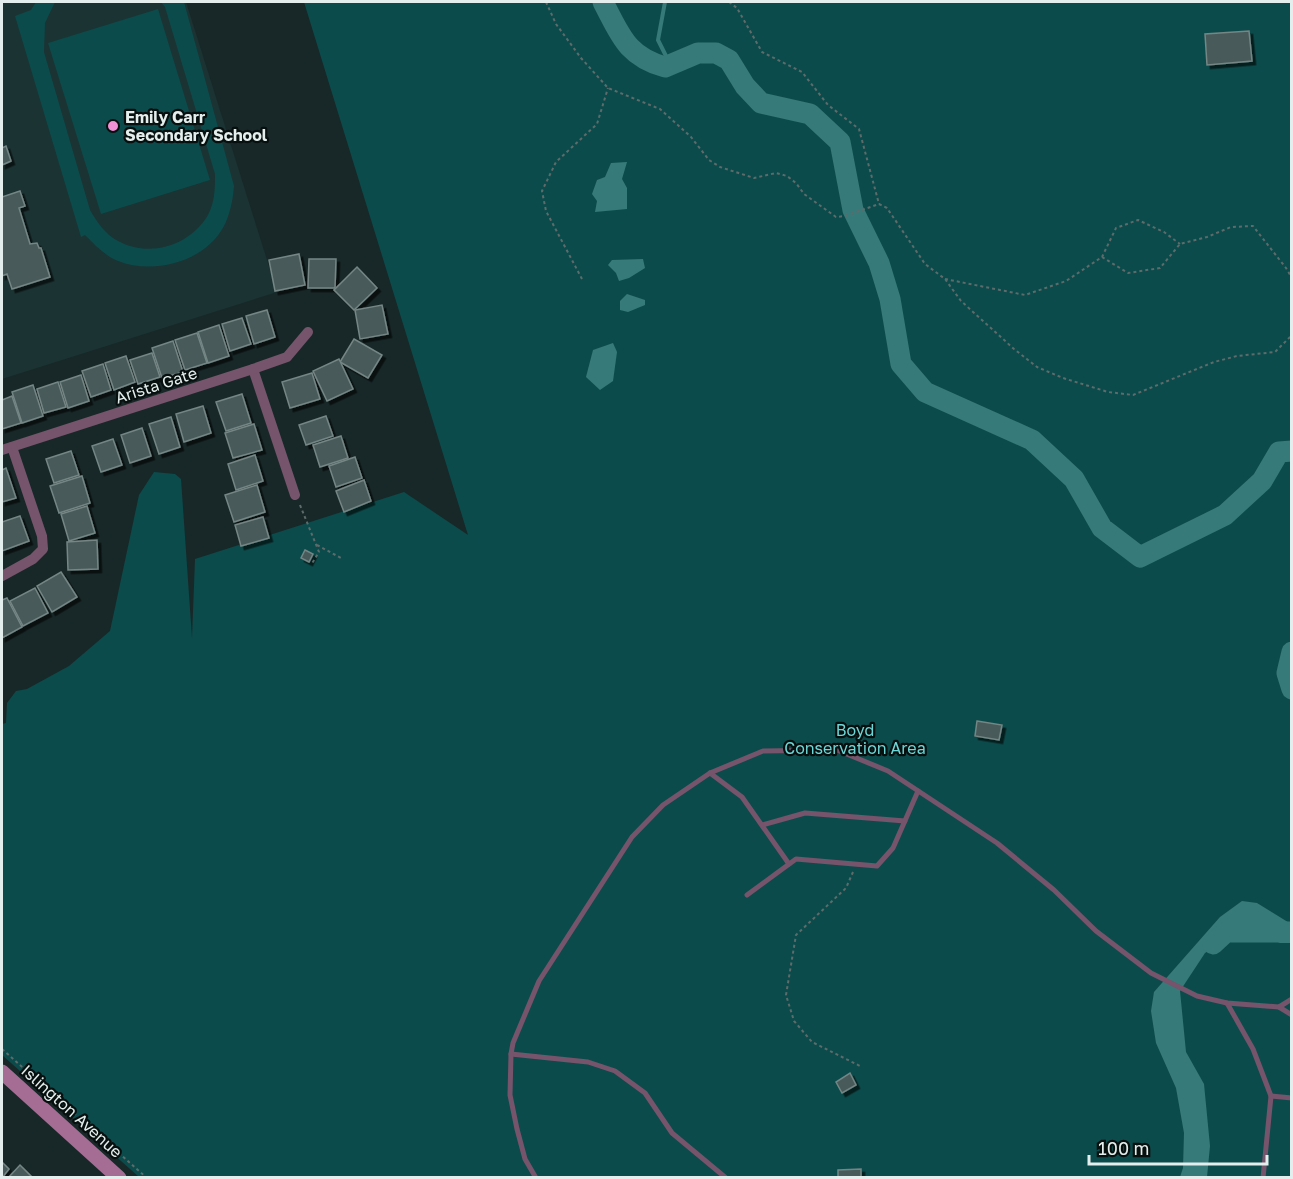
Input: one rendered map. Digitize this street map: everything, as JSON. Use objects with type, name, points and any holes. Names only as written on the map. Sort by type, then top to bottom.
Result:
[{"type":"main road","name":"Islington Avenue","points":[[2,1071],[119,1178]]},
{"type":"street","name":"Arista Gate","points":[[7,448],[287,357],[308,332]]},
{"type":"street","points":[[253,369],[296,495]]},
{"type":"street","points":[[2,576],[33,559],[43,549],[42,536],[7,448]]},
{"type":"lane","points":[[536,1178],[525,1159],[510,1095],[513,1043],[538,981],[632,837],[663,806],[710,773],[763,751],[837,750],[888,771],[997,843],[1054,890],[1096,931],[1151,973],[1197,996],[1227,1003],[1279,1007],[1292,1015]]},
{"type":"lane","points":[[710,773],[742,797],[789,864]]},
{"type":"lane","points":[[747,895],[796,859],[878,866],[893,848],[918,791]]},
{"type":"lane","points":[[762,825],[805,813],[905,821]]},
{"type":"lane","points":[[1279,1007],[1292,999]]},
{"type":"lane","points":[[1227,1003],[1253,1049],[1271,1096],[1263,1178]]},
{"type":"lane","points":[[511,1054],[588,1062],[615,1071],[645,1093],[672,1133],[726,1178]]},
{"type":"lane","points":[[1271,1096],[1292,1098]]},
{"type":"path","points":[[546,2],[556,24],[581,58],[608,88],[660,109],[691,137],[709,160],[720,167],[754,178],[776,173],[787,176],[804,194],[836,217],[879,204],[887,208],[925,264],[945,279],[962,301],[1037,367],[1063,378],[1120,394],[1133,395],[1214,362],[1237,356],[1275,352],[1292,335]]},
{"type":"path","points":[[729,2],[737,8],[762,52],[802,72],[828,105],[859,129],[879,204]]},
{"type":"path","points":[[582,279],[546,211],[542,191],[556,162],[597,124],[608,88]]},
{"type":"path","points":[[945,279],[1025,295],[1066,281],[1102,257],[1116,228],[1138,220],[1164,232],[1180,244]]},
{"type":"path","points":[[1102,257],[1128,273],[1160,268],[1180,244],[1207,237],[1231,227],[1252,226],[1292,278]]},
{"type":"path","points":[[296,495],[319,552],[311,565]]},
{"type":"path","points":[[317,545],[341,558]]},
{"type":"path","points":[[856,864],[846,888],[796,935],[786,995],[794,1021],[812,1042],[860,1066]]},
{"type":"path","points":[[2,1049],[147,1178]]},
{"type":"shaded area","name":"Emily Carr Secondary School","points":[[2,2],[186,2],[277,292],[2,379]]},
{"type":"shaded area","points":[[627,162],[622,179],[627,188],[627,209],[595,212],[597,201],[592,194],[597,180],[605,177],[611,163]]},
{"type":"shaded area","points":[[643,259],[645,268],[619,281],[616,273],[608,265],[612,260]]},
{"type":"shaded area","points":[[627,294],[645,300],[645,305],[628,312],[620,310],[620,301]]},
{"type":"shaded area","points":[[613,343],[617,352],[613,381],[600,390],[586,377],[593,350]]},
{"type":"shaded area","points":[[1242,901],[1257,903],[1291,924],[1291,943],[1280,943],[1254,931],[1236,932],[1205,953],[1180,991],[1186,1052],[1204,1084],[1210,1146],[1207,1177],[1180,1177],[1183,1168],[1184,1133],[1176,1088],[1156,1043],[1151,1011],[1154,992],[1220,917]]},
{"type":"green space","points":[[36,2],[55,2],[45,23],[44,52],[90,210],[109,235],[118,241],[130,246],[155,248],[168,246],[191,235],[208,215],[215,190],[215,174],[165,7],[161,2],[184,2],[234,186],[231,207],[224,226],[204,249],[192,257],[162,266],[132,265],[113,259],[85,235],[81,237],[15,16],[31,10]]},
{"type":"green space","name":"Boyd Conservation Area","points":[[304,2],[1291,2],[1291,1177],[139,1177],[2,1055],[2,724],[6,723],[7,703],[16,691],[27,689],[69,666],[110,631],[139,495],[154,472],[175,474],[181,479],[192,638],[195,559],[404,492],[468,535]]},
{"type":"green space","points":[[158,9],[210,180],[101,214],[48,43]]},
{"type":"building","points":[[1249,31],[1252,61],[1207,65],[1205,34]]},
{"type":"building","points":[[6,146],[11,161],[2,165],[2,148]]},
{"type":"building","points":[[20,191],[25,206],[19,208],[30,244],[37,243],[41,248],[50,277],[12,289],[7,274],[2,276],[2,197]]},
{"type":"building","points":[[299,254],[305,285],[275,291],[269,260]]},
{"type":"building","points":[[309,259],[336,259],[335,288],[308,288]]},
{"type":"building","points":[[357,267],[377,288],[354,310],[334,290]]},
{"type":"building","points":[[382,305],[388,334],[360,339],[355,310]]},
{"type":"building","points":[[267,310],[275,337],[254,344],[246,316]]},
{"type":"building","points":[[242,318],[251,344],[230,351],[222,324]]},
{"type":"building","points":[[219,325],[229,356],[208,363],[198,332]]},
{"type":"building","points":[[197,333],[207,363],[185,370],[175,340]]},
{"type":"building","points":[[354,339],[382,355],[368,378],[340,362]]},
{"type":"building","points":[[173,341],[183,372],[162,378],[152,348]]},
{"type":"building","points":[[152,353],[160,377],[138,384],[130,360]]},
{"type":"building","points":[[126,356],[135,382],[114,390],[105,363]]},
{"type":"building","points":[[339,359],[353,389],[327,401],[313,371]]},
{"type":"building","points":[[103,364],[111,390],[91,397],[82,371]]},
{"type":"building","points":[[312,373],[320,399],[290,408],[282,382]]},
{"type":"building","points":[[81,375],[89,401],[68,408],[60,382]]},
{"type":"building","points":[[58,382],[66,407],[44,413],[37,389]]},
{"type":"building","points":[[33,385],[43,416],[22,423],[12,392]]},
{"type":"building","points":[[242,394],[251,423],[226,431],[216,402]]},
{"type":"building","points":[[12,396],[21,423],[2,429],[2,400]]},
{"type":"building","points":[[203,406],[211,433],[184,442],[176,414]]},
{"type":"building","points":[[326,416],[333,436],[306,445],[299,425]]},
{"type":"building","points":[[171,417],[180,447],[159,454],[149,424]]},
{"type":"building","points":[[254,424],[262,450],[233,458],[225,433]]},
{"type":"building","points":[[142,428],[151,456],[130,463],[121,435]]},
{"type":"building","points":[[341,436],[348,458],[320,467],[313,445]]},
{"type":"building","points":[[113,439],[122,465],[101,472],[92,446]]},
{"type":"building","points":[[71,451],[79,475],[54,483],[46,459]]},
{"type":"building","points":[[255,455],[263,481],[236,490],[228,464]]},
{"type":"building","points":[[355,457],[362,478],[336,487],[329,466]]},
{"type":"building","points":[[6,468],[16,498],[2,502],[2,470]]},
{"type":"building","points":[[82,476],[90,503],[59,513],[50,486]]},
{"type":"building","points":[[364,480],[371,501],[344,512],[336,491]]},
{"type":"building","points":[[257,485],[265,512],[234,522],[225,495]]},
{"type":"building","points":[[87,506],[95,533],[69,541],[61,514]]},
{"type":"building","points":[[20,516],[29,541],[2,551],[2,522]]},
{"type":"building","points":[[263,517],[269,538],[241,546],[235,525]]},
{"type":"building","points":[[97,540],[98,569],[68,570],[67,542]]},
{"type":"building","points":[[305,550],[313,554],[309,562],[301,558]]},
{"type":"building","points":[[61,572],[77,597],[52,612],[37,586]]},
{"type":"building","points":[[35,588],[48,613],[23,626],[10,601]]},
{"type":"building","points":[[7,598],[22,627],[2,638],[2,600]]},
{"type":"building","points":[[977,721],[1002,725],[999,740],[975,736]]},
{"type":"building","points":[[850,1073],[856,1085],[842,1093],[836,1082]]},
{"type":"building","points":[[2,1162],[9,1169],[2,1178]]},
{"type":"building","points":[[20,1165],[33,1178],[8,1178]]},
{"type":"building","points":[[861,1169],[861,1178],[838,1178],[838,1170]]},
{"type":"waterway","points":[[603,2],[620,34],[641,57],[665,67],[698,53],[716,53],[729,60],[745,86],[761,103],[810,114],[840,142],[853,210],[879,263],[890,299],[901,364],[925,392],[1032,440],[1074,479],[1102,528],[1140,557],[1225,515],[1262,481],[1279,452],[1292,451]]},
{"type":"waterway","points":[[665,2],[658,40],[670,64]]},
{"type":"waterway","points":[[1292,652],[1287,673],[1292,689]]},
{"type":"waterway","points":[[1213,944],[1226,932],[1292,932]]},
{"type":"place","name":"Emily Carr Secondary School","points":[[113,126]]}]
